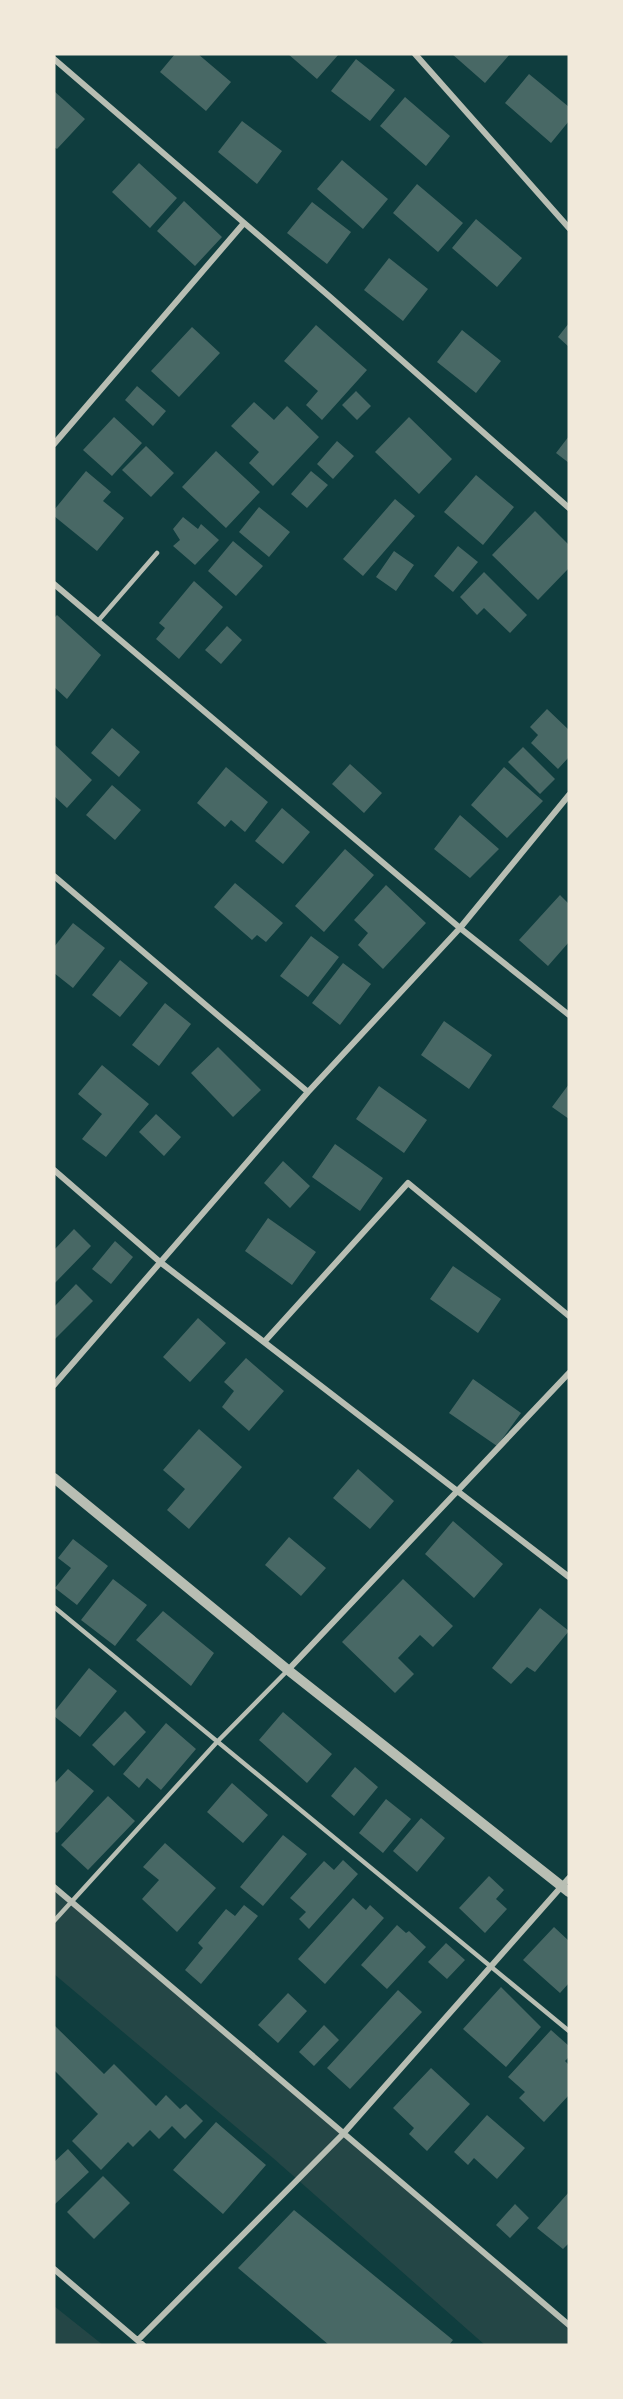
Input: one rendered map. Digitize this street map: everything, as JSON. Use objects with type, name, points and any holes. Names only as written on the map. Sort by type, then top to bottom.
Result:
[{"type":"street","points":[[415,54],[569,228]]},
{"type":"street","points":[[54,59],[569,508]]},
{"type":"street","points":[[54,444],[244,223]]},
{"type":"street","points":[[54,584],[460,928],[569,1014]]},
{"type":"street","points":[[54,1385],[308,1092],[460,928],[569,795]]},
{"type":"street","points":[[54,876],[308,1092]]},
{"type":"street","points":[[54,1170],[160,1262],[569,1577]]},
{"type":"street","points":[[265,1341],[408,1183],[569,1316]]},
{"type":"street","points":[[288,1670],[460,1491],[569,1373]]},
{"type":"street","points":[[54,1478],[288,1670],[566,1885],[490,1967],[342,2135],[141,2343],[54,2269]]},
{"type":"street","points":[[54,1887],[342,2135],[569,2325]]},
{"type":"lane","points":[[98,621],[157,553]]},
{"type":"lane","points":[[54,1607],[569,2031]]},
{"type":"lane","points":[[54,1921],[217,1742],[288,1670]]},
{"type":"shaded area","points":[[54,1887],[569,2323],[569,2345],[485,2345],[273,2158],[54,1974]]},
{"type":"shaded area","points":[[54,2306],[103,2345],[54,2345]]},
{"type":"building","points":[[175,54],[198,54],[231,82],[206,111],[160,72]]},
{"type":"building","points":[[288,54],[339,54],[317,79]]},
{"type":"building","points":[[452,54],[510,54],[485,83]]},
{"type":"building","points":[[356,59],[395,90],[370,121],[331,91]]},
{"type":"building","points":[[529,74],[569,107],[569,121],[551,143],[505,103]]},
{"type":"building","points":[[54,91],[85,119],[57,149],[54,147]]},
{"type":"building","points":[[405,97],[450,136],[426,166],[380,126]]},
{"type":"building","points":[[242,121],[282,151],[257,184],[218,152]]},
{"type":"building","points":[[342,160],[388,199],[363,229],[317,189]]},
{"type":"building","points":[[139,163],[177,198],[150,228],[112,192]]},
{"type":"building","points":[[417,184],[463,223],[438,252],[393,213]]},
{"type":"building","points":[[184,201],[222,237],[195,266],[157,231]]},
{"type":"building","points":[[312,202],[351,232],[327,264],[287,233]]},
{"type":"building","points":[[476,219],[522,258],[497,287],[452,248]]},
{"type":"building","points":[[389,258],[428,289],[403,321],[364,290]]},
{"type":"building","points":[[569,323],[569,347],[558,337]]},
{"type":"building","points":[[316,325],[367,370],[322,420],[306,405],[318,391],[284,361]]},
{"type":"building","points":[[192,327],[220,353],[179,397],[151,371]]},
{"type":"building","points":[[462,330],[501,361],[476,393],[437,362]]},
{"type":"building","points":[[137,386],[166,411],[153,426],[125,400]]},
{"type":"building","points":[[356,391],[371,406],[357,420],[342,405]]},
{"type":"building","points":[[254,402],[274,420],[287,406],[319,437],[273,486],[249,463],[259,452],[231,426]]},
{"type":"building","points":[[114,417],[142,443],[112,476],[83,450]]},
{"type":"building","points":[[409,417],[452,459],[419,494],[375,452]]},
{"type":"building","points":[[569,436],[569,463],[556,453]]},
{"type":"building","points":[[337,441],[354,456],[333,479],[317,464]]},
{"type":"building","points":[[146,446],[174,473],[151,497],[122,470]]},
{"type":"building","points":[[216,451],[260,492],[226,528],[182,487]]},
{"type":"building","points":[[86,471],[111,492],[103,501],[124,518],[97,551],[54,516],[54,510]]},
{"type":"building","points":[[311,471],[328,485],[307,508],[291,494]]},
{"type":"building","points":[[476,475],[514,507],[483,545],[444,512]]},
{"type":"building","points":[[395,499],[415,516],[363,576],[343,559]]},
{"type":"building","points":[[259,507],[290,532],[269,557],[239,532]]},
{"type":"building","points":[[535,511],[569,545],[569,568],[538,600],[492,555]]},
{"type":"building","points":[[183,517],[198,529],[201,524],[219,540],[195,565],[173,546],[180,540],[173,529]]},
{"type":"building","points":[[233,541],[263,566],[236,596],[208,571]]},
{"type":"building","points":[[458,546],[478,562],[453,592],[434,576]]},
{"type":"building","points":[[394,551],[414,565],[396,591],[376,577]]},
{"type":"building","points":[[484,572],[527,615],[510,633],[484,608],[477,615],[460,597]]},
{"type":"building","points":[[194,581],[223,607],[179,659],[156,639],[165,628],[159,623]]},
{"type":"building","points":[[57,615],[101,655],[67,699],[54,687],[54,618]]},
{"type":"building","points":[[227,626],[242,640],[221,664],[205,650]]},
{"type":"building","points":[[547,709],[569,730],[569,757],[558,769],[531,743],[538,735],[530,727]]},
{"type":"building","points":[[112,728],[140,752],[119,777],[91,753]]},
{"type":"building","points":[[54,744],[92,780],[67,808],[54,796]]},
{"type":"building","points":[[523,747],[555,779],[540,794],[508,762]]},
{"type":"building","points":[[350,764],[382,793],[364,813],[332,784]]},
{"type":"building","points":[[226,767],[268,802],[245,832],[231,820],[225,827],[197,803]]},
{"type":"building","points":[[504,767],[543,801],[507,838],[471,805]]},
{"type":"building","points":[[112,785],[141,810],[115,840],[86,815]]},
{"type":"building","points":[[282,808],[310,832],[283,864],[255,841]]},
{"type":"building","points":[[460,815],[499,849],[470,878],[434,849]]},
{"type":"building","points":[[345,849],[374,875],[324,932],[295,906]]},
{"type":"building","points":[[235,883],[283,923],[266,942],[257,935],[252,940],[214,907]]},
{"type":"building","points":[[386,885],[426,923],[383,969],[358,945],[368,933],[354,920]]},
{"type":"building","points":[[560,895],[569,904],[569,942],[548,966],[519,940]]},
{"type":"building","points":[[73,923],[105,948],[73,988],[54,973],[54,947]]},
{"type":"building","points":[[311,936],[339,957],[308,997],[280,976]]},
{"type":"building","points":[[120,960],[148,983],[120,1017],[92,995]]},
{"type":"building","points":[[343,963],[371,984],[340,1025],[312,1003]]},
{"type":"building","points":[[165,1003],[191,1024],[159,1066],[132,1045]]},
{"type":"building","points":[[444,1021],[492,1055],[469,1089],[421,1055]]},
{"type":"building","points":[[218,1047],[261,1090],[233,1117],[191,1073]]},
{"type":"building","points":[[102,1065],[149,1104],[106,1157],[82,1139],[102,1114],[78,1094]]},
{"type":"building","points":[[569,1084],[569,1119],[552,1107]]},
{"type":"building","points":[[379,1086],[427,1120],[404,1153],[356,1119]]},
{"type":"building","points":[[156,1114],[181,1137],[164,1156],[139,1132]]},
{"type":"building","points":[[335,1144],[383,1178],[360,1211],[312,1177]]},
{"type":"building","points":[[283,1161],[310,1186],[290,1208],[264,1183]]},
{"type":"building","points":[[268,1218],[316,1252],[292,1285],[245,1251]]},
{"type":"building","points":[[74,1229],[91,1246],[54,1284],[54,1250]]},
{"type":"building","points":[[115,1241],[133,1257],[111,1284],[92,1269]]},
{"type":"building","points":[[453,1266],[501,1299],[478,1333],[430,1299]]},
{"type":"building","points":[[76,1284],[93,1301],[54,1340],[54,1307]]},
{"type":"building","points":[[198,1318],[226,1343],[190,1382],[163,1357]]},
{"type":"building","points":[[246,1358],[284,1391],[249,1431],[222,1407],[234,1391],[224,1382]]},
{"type":"building","points":[[473,1379],[521,1413],[497,1446],[449,1413]]},
{"type":"building","points":[[199,1429],[242,1467],[189,1529],[167,1510],[185,1489],[163,1470]]},
{"type":"building","points":[[358,1469],[394,1501],[370,1529],[333,1498]]},
{"type":"building","points":[[453,1521],[503,1564],[474,1598],[425,1554]]},
{"type":"building","points":[[289,1537],[326,1568],[301,1596],[265,1565]]},
{"type":"building","points":[[73,1539],[108,1566],[77,1605],[55,1588],[71,1568],[58,1558]]},
{"type":"building","points":[[113,1579],[147,1605],[115,1646],[81,1620]]},
{"type":"building","points":[[403,1579],[453,1626],[433,1647],[420,1635],[398,1658],[414,1674],[395,1693],[342,1642]]},
{"type":"building","points":[[540,1608],[569,1631],[535,1672],[527,1667],[511,1684],[492,1668]]},
{"type":"building","points":[[163,1611],[214,1653],[191,1686],[136,1640]]},
{"type":"building","points":[[89,1668],[117,1691],[80,1737],[54,1716],[54,1712]]},
{"type":"building","points":[[125,1711],[146,1732],[114,1766],[92,1745]]},
{"type":"building","points":[[283,1712],[332,1754],[307,1783],[259,1740]]},
{"type":"building","points":[[166,1723],[196,1749],[161,1790],[147,1778],[139,1788],[123,1774]]},
{"type":"building","points":[[355,1767],[378,1787],[354,1816],[331,1796]]},
{"type":"building","points":[[68,1769],[94,1791],[57,1833],[54,1831],[54,1784]]},
{"type":"building","points":[[232,1783],[268,1815],[243,1843],[207,1812]]},
{"type":"building","points":[[108,1796],[135,1821],[88,1870],[61,1845]]},
{"type":"building","points":[[386,1799],[411,1819],[383,1853],[359,1833]]},
{"type":"building","points":[[421,1818],[445,1838],[417,1872],[393,1851]]},
{"type":"building","points":[[283,1835],[307,1854],[263,1906],[240,1887]]},
{"type":"building","points":[[165,1843],[216,1888],[177,1932],[142,1899],[159,1880],[143,1867]]},
{"type":"building","points":[[343,1860],[358,1874],[309,1929],[299,1919],[306,1912],[290,1898],[324,1861],[334,1870]]},
{"type":"building","points":[[489,1876],[504,1890],[496,1899],[507,1909],[485,1933],[459,1908]]},
{"type":"building","points":[[353,1898],[366,1910],[370,1905],[384,1918],[325,1984],[298,1959]]},
{"type":"building","points":[[244,1905],[258,1916],[201,1984],[185,1970],[203,1948],[198,1943],[226,1909],[235,1916]]},
{"type":"building","points":[[397,1925],[406,1933],[409,1931],[426,1947],[387,1989],[361,1965]]},
{"type":"building","points":[[554,1927],[569,1941],[569,1983],[560,1993],[523,1960]]},
{"type":"building","points":[[446,1943],[465,1960],[447,1979],[428,1962]]},
{"type":"building","points":[[501,1987],[541,2027],[506,2067],[463,2029]]},
{"type":"building","points":[[398,1990],[422,2012],[350,2089],[327,2068]]},
{"type":"building","points":[[288,1993],[307,2011],[278,2043],[258,2025]]},
{"type":"building","points":[[54,2025],[104,2074],[114,2064],[156,2106],[166,2095],[180,2109],[186,2104],[203,2121],[185,2139],[172,2126],[159,2139],[150,2130],[133,2147],[128,2142],[101,2170],[72,2141],[98,2114],[54,2070]]},
{"type":"building","points":[[324,2025],[339,2040],[314,2066],[299,2052]]},
{"type":"building","points":[[551,2030],[569,2046],[569,2057],[565,2061],[569,2065],[569,2095],[544,2122],[519,2098],[525,2092],[508,2077]]},
{"type":"building","points":[[431,2068],[470,2104],[427,2151],[409,2134],[414,2128],[393,2108]]},
{"type":"building","points":[[487,2115],[525,2148],[497,2179],[474,2158],[468,2165],[454,2152]]},
{"type":"building","points":[[216,2122],[266,2165],[223,2214],[173,2170]]},
{"type":"building","points":[[68,2149],[89,2172],[54,2205],[54,2162]]},
{"type":"building","points":[[103,2176],[130,2203],[94,2239],[67,2212]]},
{"type":"building","points":[[569,2192],[569,2243],[563,2249],[537,2228]]},
{"type":"building","points":[[515,2204],[529,2218],[510,2238],[496,2225]]},
{"type":"building","points":[[294,2210],[453,2340],[449,2345],[329,2345],[238,2268]]}]
